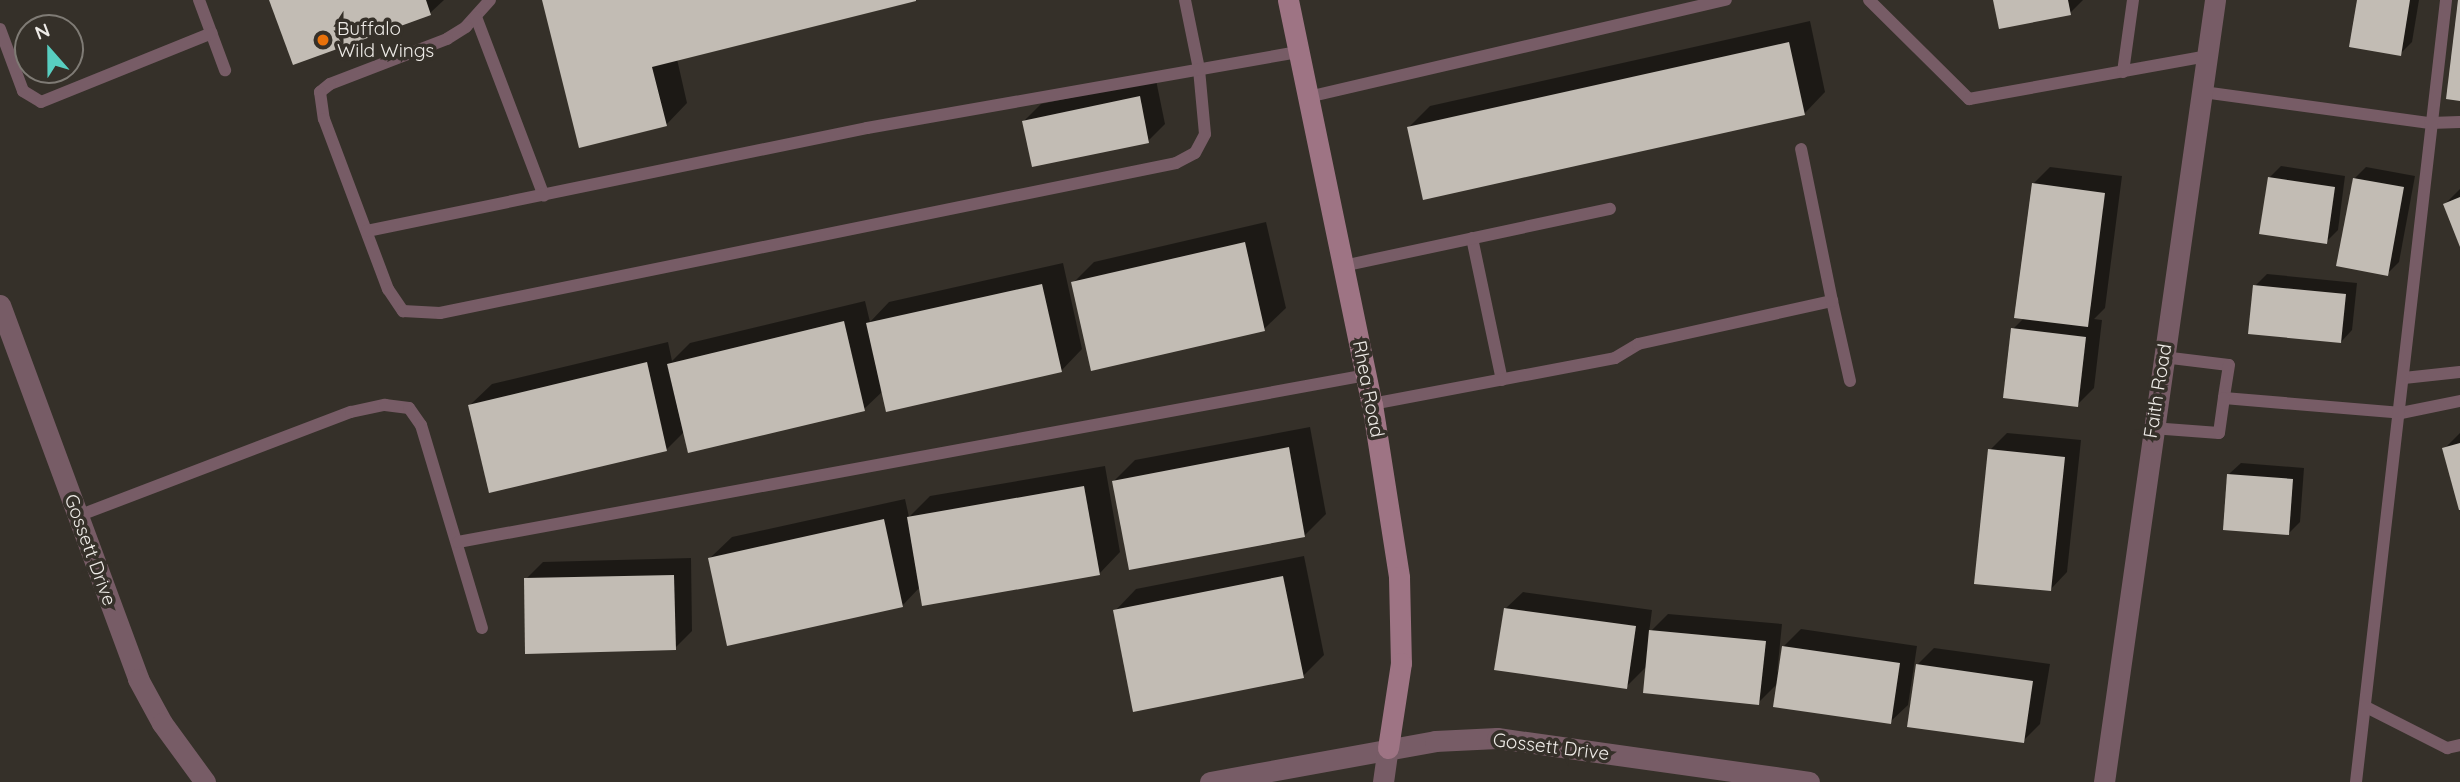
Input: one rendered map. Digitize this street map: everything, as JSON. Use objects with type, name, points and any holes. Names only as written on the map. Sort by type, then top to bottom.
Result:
[{"type":"street","name":"Rhea Road","points":[[1288,0],[1372,404],[1399,577],[1401,663],[1383,782]]},
{"type":"street","name":"Faith Road","points":[[2104,782],[2152,428],[2215,0]]},
{"type":"street","name":"Gossett Drive","points":[[0,304],[138,680],[162,723],[205,782]]},
{"type":"street","name":"Gossett Drive","points":[[1210,782],[1388,748],[1497,738],[1808,782]]},
{"type":"lane","points":[[199,0],[225,69]]},
{"type":"lane","points":[[490,0],[476,17],[447,39],[330,84],[320,92],[320,107],[367,232],[395,304],[403,311],[420,314],[453,311],[1162,169],[1195,153],[1205,134],[1199,69],[1185,0]]},
{"type":"lane","points":[[1308,97],[1726,0]]},
{"type":"lane","points":[[1869,0],[1969,99],[2208,56]]},
{"type":"lane","points":[[2123,72],[2133,0]]},
{"type":"lane","points":[[2356,782],[2368,708],[2430,123],[2446,0]]},
{"type":"lane","points":[[476,17],[544,196]]},
{"type":"lane","points":[[0,29],[23,91],[41,102],[212,33]]},
{"type":"lane","points":[[367,232],[867,128],[1299,52]]},
{"type":"lane","points":[[2203,92],[2430,123],[2460,122]]},
{"type":"lane","points":[[1801,149],[1850,381]]},
{"type":"lane","points":[[1343,266],[1610,209]]},
{"type":"lane","points":[[1472,238],[1502,380]]},
{"type":"lane","points":[[1372,404],[1615,358],[1637,344],[1832,301]]},
{"type":"lane","points":[[2152,428],[2219,433],[2229,365],[2163,357]]},
{"type":"lane","points":[[2404,378],[2460,372]]},
{"type":"lane","points":[[458,542],[1366,375]]},
{"type":"lane","points":[[2224,398],[2401,413],[2460,401]]},
{"type":"lane","points":[[78,516],[351,412],[385,405],[409,408],[421,425],[482,628]]},
{"type":"lane","points":[[2368,708],[2447,748],[2460,745]]},
{"type":"building","name":"Buffalo Wild Wings","points":[[269,0],[426,0],[431,15],[293,65]]},
{"type":"building","points":[[542,0],[916,1],[652,67],[667,126],[579,148]]},
{"type":"building","points":[[1993,0],[2068,0],[2071,15],[1999,29]]},
{"type":"building","points":[[2357,0],[2410,0],[2401,56],[2349,47]]},
{"type":"building","points":[[2460,0],[2460,101],[2446,99]]},
{"type":"building","points":[[1789,42],[1805,115],[1423,200],[1407,127]]},
{"type":"building","points":[[1140,96],[1149,143],[1032,167],[1022,121]]},
{"type":"building","points":[[2268,177],[2335,187],[2327,244],[2259,234]]},
{"type":"building","points":[[2353,178],[2404,187],[2388,276],[2336,266]]},
{"type":"building","points":[[2032,183],[2105,193],[2088,327],[2014,318]]},
{"type":"building","points":[[2460,197],[2460,247],[2443,204]]},
{"type":"building","points":[[1245,242],[1265,331],[1091,371],[1071,282]]},
{"type":"building","points":[[1042,284],[1062,372],[886,412],[866,323]]},
{"type":"building","points":[[2253,285],[2346,294],[2341,343],[2248,334]]},
{"type":"building","points":[[844,321],[865,411],[688,453],[667,364]]},
{"type":"building","points":[[2011,328],[2086,337],[2078,407],[2003,398]]},
{"type":"building","points":[[647,362],[667,451],[489,493],[468,405]]},
{"type":"building","points":[[2460,443],[2460,510],[2459,510],[2442,448]]},
{"type":"building","points":[[1289,447],[1305,537],[1129,570],[1112,481]]},
{"type":"building","points":[[1988,449],[2065,457],[2051,591],[1974,584]]},
{"type":"building","points":[[2227,474],[2293,479],[2289,535],[2223,530]]},
{"type":"building","points":[[1084,486],[1100,575],[922,606],[907,517]]},
{"type":"building","points":[[884,519],[903,607],[727,646],[708,558]]},
{"type":"building","points":[[674,575],[676,650],[525,654],[524,578]]},
{"type":"building","points":[[1283,576],[1304,678],[1133,712],[1113,610]]},
{"type":"building","points":[[1504,608],[1636,626],[1627,689],[1494,670]]},
{"type":"building","points":[[1649,630],[1766,641],[1759,705],[1643,693]]},
{"type":"building","points":[[1782,646],[1900,663],[1891,724],[1773,707]]},
{"type":"building","points":[[1916,664],[2033,681],[2024,743],[1907,727]]},
{"type":"place","name":"Buffalo Wild Wings","points":[[323,40]]}]
